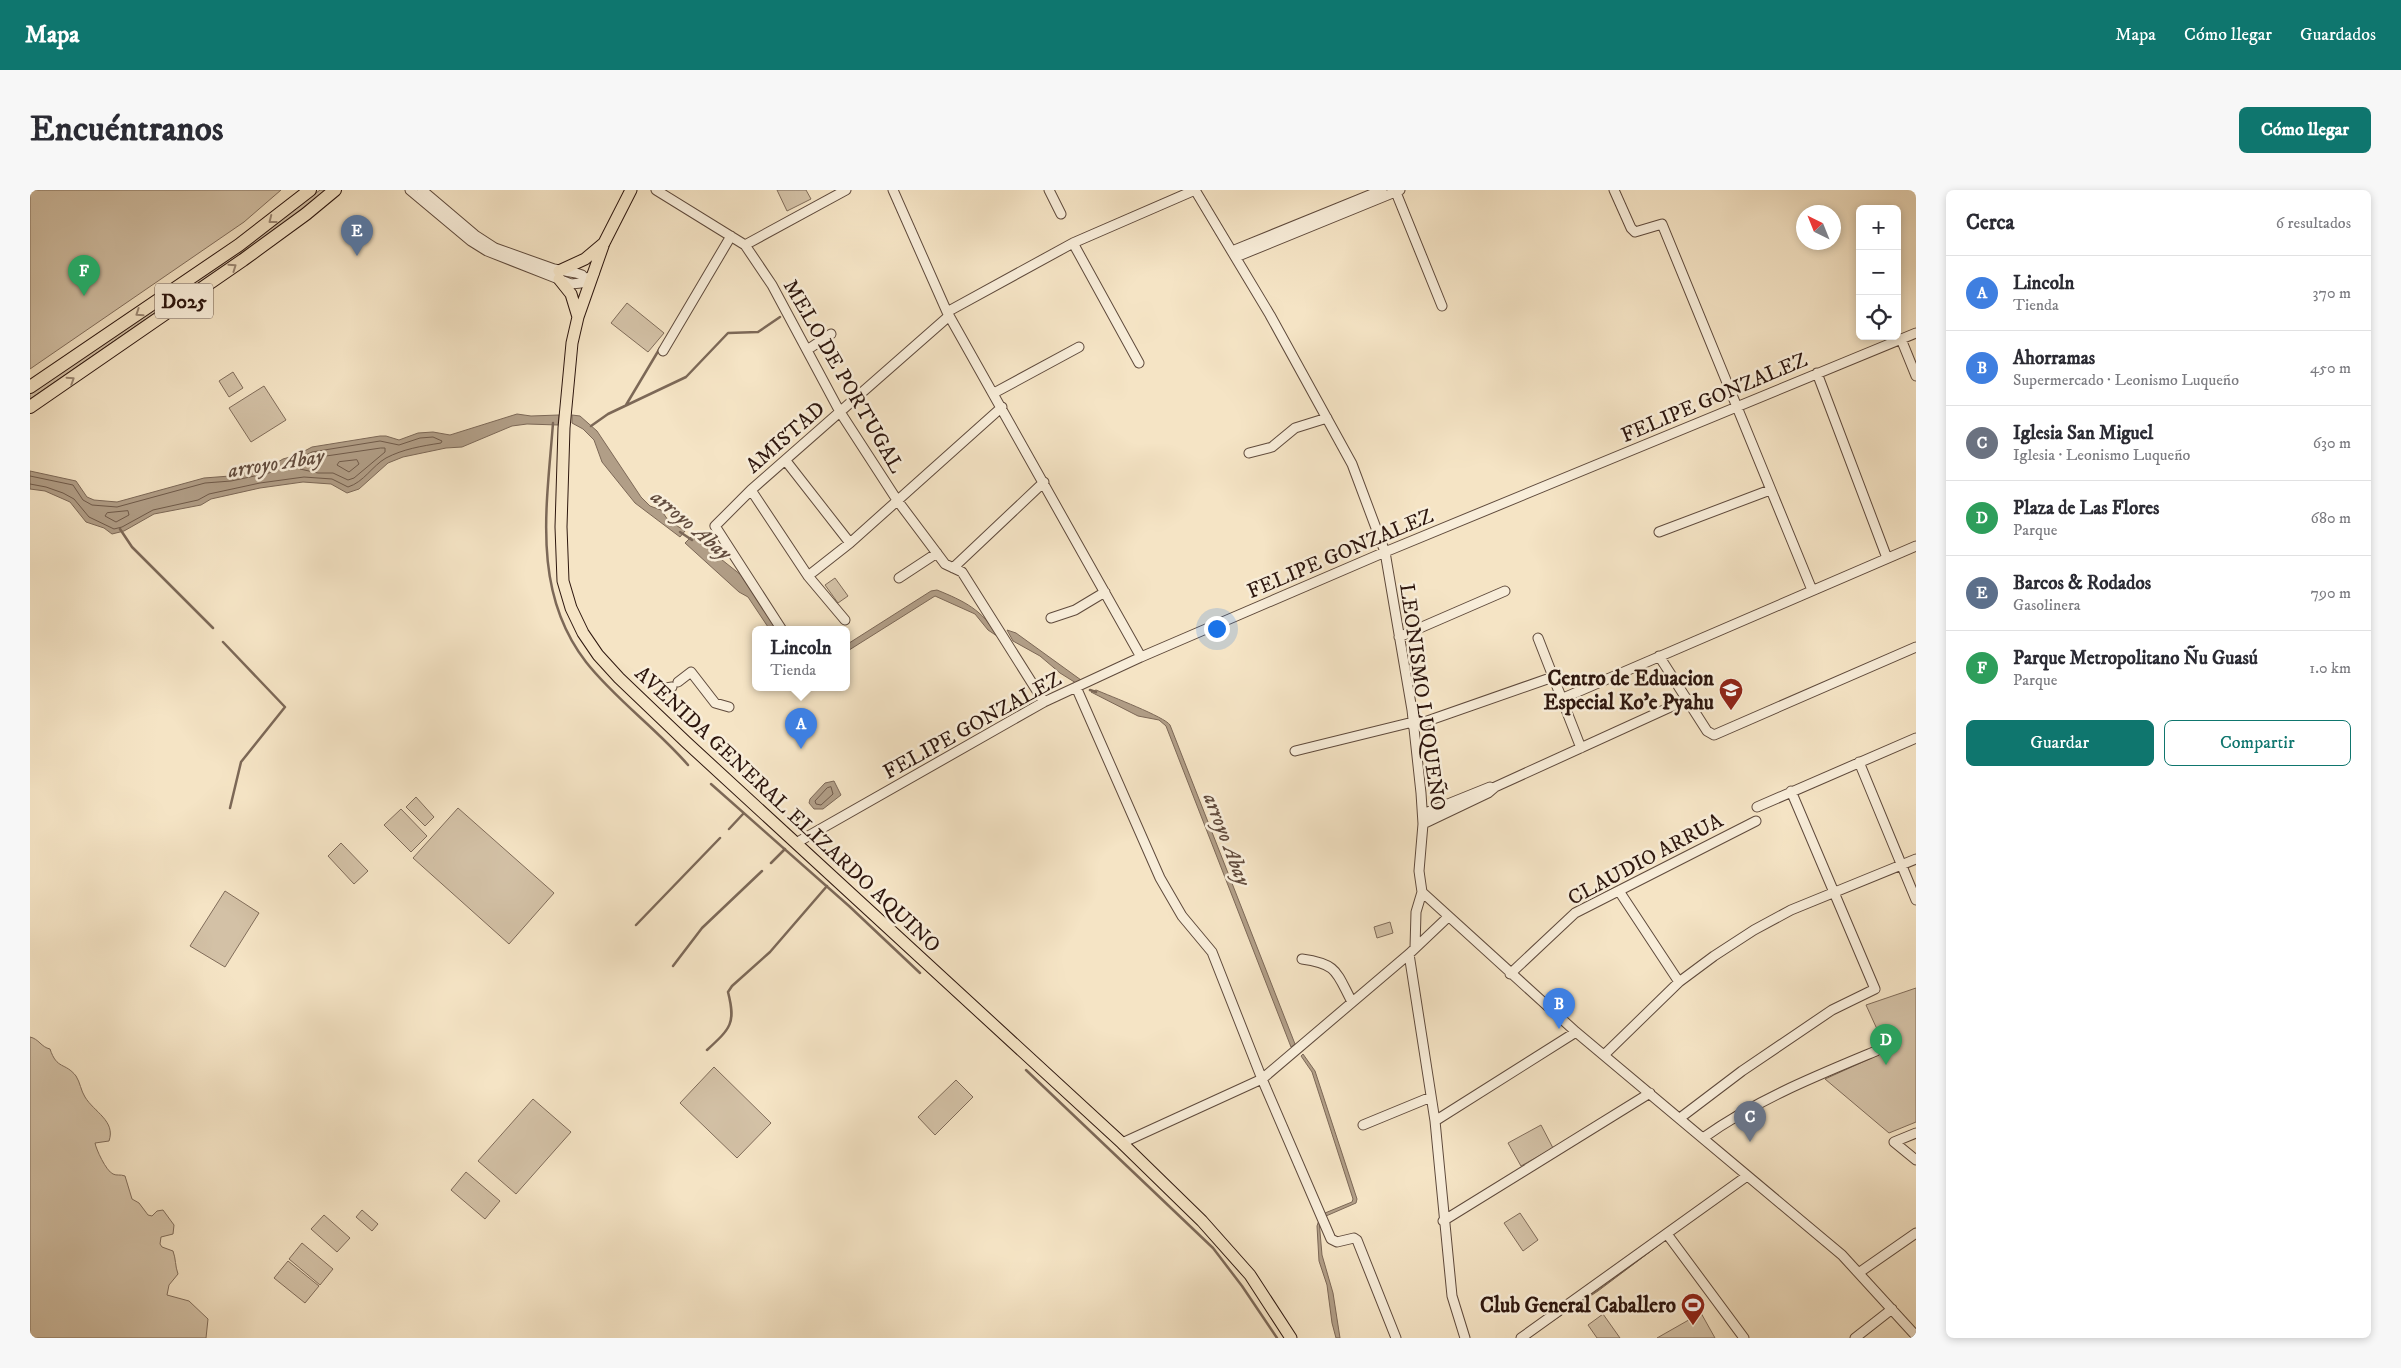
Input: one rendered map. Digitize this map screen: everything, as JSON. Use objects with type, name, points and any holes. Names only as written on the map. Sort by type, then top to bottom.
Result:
[{"type":"highway","name":"D025","points":[[30,387],[240,245],[310,190]]},
{"type":"highway","name":"D025","points":[[30,407],[243,260],[306,214],[335,190]]},
{"type":"main road","name":"AVENIDA GENERAL ELIZARDO AQUINO","points":[[631,190],[604,243],[578,317],[571,352],[564,428],[560,553],[563,581],[582,633],[618,678],[1122,1144],[1202,1221],[1250,1275],[1291,1338]]},
{"type":"main road","points":[[578,317],[571,294],[559,275],[585,260],[604,243]]},
{"type":"street","points":[[410,190],[471,241],[487,251],[559,275]]},
{"type":"street","points":[[422,190],[475,235],[495,248],[576,284],[590,281]]},
{"type":"street","name":"MELO DE PORTUGAL","points":[[656,190],[745,245],[772,285],[840,412],[897,500],[945,564],[962,572],[1044,702]]},
{"type":"street","points":[[745,245],[846,190]]},
{"type":"street","points":[[893,190],[948,314],[1141,657]]},
{"type":"street","points":[[1049,190],[1061,214]]},
{"type":"street","name":"AMISTAD","points":[[779,626],[714,528],[751,490],[948,314],[1072,243],[1195,190]]},
{"type":"street","name":"LEONISMO LUQUEÑO","points":[[1195,190],[1234,254],[1352,464],[1385,552],[1413,724],[1423,814],[1419,871],[1422,892]]},
{"type":"street","points":[[1234,254],[1382,190]]},
{"type":"street","points":[[1614,190],[1632,230],[1638,232],[1662,224],[1812,590]]},
{"type":"street","points":[[1234,254],[1397,191],[1442,306]]},
{"type":"street","points":[[663,351],[731,236]]},
{"type":"street","points":[[1072,243],[1139,363]]},
{"type":"street","name":"FELIPE GONZALEZ","points":[[1901,339],[1916,333]]},
{"type":"street","points":[[807,350],[831,334]]},
{"type":"street","points":[[1901,339],[1916,376]]},
{"type":"street","name":"FELIPE GONZALEZ","points":[[796,843],[1044,702],[1141,657],[1385,552],[1899,340]]},
{"type":"street","points":[[994,393],[1079,347]]},
{"type":"street","points":[[1817,373],[1887,558]]},
{"type":"street","points":[[808,576],[850,542],[1002,407]]},
{"type":"street","points":[[1249,453],[1268,449],[1295,428],[1327,418]]},
{"type":"street","points":[[786,460],[850,542]]},
{"type":"street","points":[[953,568],[1044,482]]},
{"type":"street","points":[[751,490],[808,576],[845,620]]},
{"type":"street","points":[[1659,532],[1770,490]]},
{"type":"street","points":[[1561,699],[1916,546]]},
{"type":"street","points":[[899,578],[937,553]]},
{"type":"street","points":[[1399,637],[1505,591]]},
{"type":"street","points":[[1051,618],[1075,610],[1105,592]]},
{"type":"street","points":[[1538,638],[1581,748]]},
{"type":"street","points":[[1659,656],[1707,731],[1714,735],[1916,647]]},
{"type":"street","points":[[1295,751],[1413,724],[1553,677]]},
{"type":"street","points":[[675,683],[698,681],[715,703],[729,707]]},
{"type":"street","points":[[1076,687],[1160,878],[1182,916],[1212,952],[1262,1078],[1331,1239],[1337,1242],[1354,1238],[1357,1240],[1396,1338]]},
{"type":"street","points":[[1423,824],[1488,793],[1495,787],[1688,700]]},
{"type":"street","points":[[1757,807],[1916,738]]},
{"type":"street","points":[[1858,762],[1916,900]]},
{"type":"street","points":[[1423,814],[1487,788],[1495,787]]},
{"type":"street","points":[[1680,1118],[1742,1071],[1832,1010],[1875,989],[1791,792]]},
{"type":"street","name":"CLAUDIO ARRUA","points":[[1510,974],[1575,913],[1756,821]]},
{"type":"street","points":[[1604,1055],[1679,982],[1754,930],[1791,910],[1916,859]]},
{"type":"street","points":[[1619,891],[1679,982]]},
{"type":"street","points":[[1465,1338],[1452,1296],[1443,1221],[1435,1121],[1412,951],[1416,912],[1422,892],[1576,1032],[1860,1272],[1916,1336]]},
{"type":"street","points":[[1122,1144],[1262,1078],[1412,951],[1448,917]]},
{"type":"street","points":[[1302,958],[1322,961],[1329,965],[1337,974],[1352,1002]]},
{"type":"street","points":[[1435,1121],[1576,1032]]},
{"type":"street","points":[[1703,1138],[1724,1122],[1778,1094],[1876,1051]]},
{"type":"street","points":[[1443,1221],[1650,1093]]},
{"type":"street","points":[[1363,1125],[1431,1096]]},
{"type":"street","points":[[1916,1133],[1894,1142],[1916,1160]]},
{"type":"street","points":[[1521,1338],[1747,1176]]},
{"type":"street","points":[[1860,1272],[1916,1233]]},
{"type":"street","points":[[1667,1234],[1744,1338]]},
{"type":"street","points":[[1854,1338],[1892,1309]]},
{"type":"shaded area","points":[[30,190],[281,190],[244,222],[30,369]]},
{"type":"shaded area","points":[[320,190],[329,190],[310,206],[30,399],[30,393],[281,220]]},
{"type":"shaded area","points":[[777,190],[806,190],[811,199],[787,211]]},
{"type":"shaded area","points":[[627,303],[664,333],[648,352],[611,323]]},
{"type":"shaded area","points":[[233,372],[243,388],[229,397],[219,381]]},
{"type":"shaded area","points":[[264,386],[286,420],[251,442],[229,408]]},
{"type":"shaded area","points":[[835,578],[848,596],[838,603],[825,585]]},
{"type":"shaded area","points":[[416,797],[434,817],[425,826],[406,807]]},
{"type":"shaded area","points":[[458,808],[554,893],[509,944],[413,858]]},
{"type":"shaded area","points":[[401,809],[427,836],[411,852],[384,825]]},
{"type":"shaded area","points":[[341,843],[368,871],[354,884],[328,856]]},
{"type":"shaded area","points":[[225,891],[259,913],[225,967],[190,946]]},
{"type":"shaded area","points":[[1390,922],[1393,933],[1377,938],[1374,927]]},
{"type":"shaded area","points":[[1916,988],[1916,1122],[1889,1133],[1825,1079],[1887,1051],[1866,1005]]},
{"type":"shaded area","points":[[30,1037],[50,1049],[55,1060],[76,1076],[85,1097],[107,1122],[110,1134],[109,1141],[95,1143],[107,1169],[113,1174],[125,1176],[132,1199],[139,1203],[148,1215],[152,1216],[157,1211],[163,1210],[174,1225],[173,1234],[161,1237],[160,1244],[162,1247],[173,1251],[178,1274],[169,1285],[167,1295],[189,1301],[208,1319],[206,1338],[30,1338]]},
{"type":"shaded area","points":[[714,1067],[771,1123],[737,1158],[680,1103]]},
{"type":"shaded area","points":[[956,1080],[973,1097],[935,1135],[918,1117]]},
{"type":"shaded area","points":[[533,1099],[571,1132],[516,1194],[478,1161]]},
{"type":"shaded area","points":[[1541,1125],[1553,1148],[1521,1166],[1508,1143]]},
{"type":"shaded area","points":[[466,1172],[500,1201],[485,1219],[451,1190]]},
{"type":"shaded area","points":[[362,1210],[378,1224],[372,1231],[356,1217]]},
{"type":"shaded area","points":[[1520,1213],[1538,1240],[1523,1251],[1504,1223]]},
{"type":"shaded area","points":[[324,1215],[350,1238],[337,1252],[311,1229]]},
{"type":"shaded area","points":[[302,1243],[333,1269],[320,1285],[289,1259]]},
{"type":"shaded area","points":[[288,1261],[319,1286],[305,1303],[274,1278]]},
{"type":"shaded area","name":"Club General Caballero","points":[[1701,1313],[1715,1338],[1657,1338]]},
{"type":"shaded area","points":[[1603,1314],[1620,1338],[1597,1338],[1588,1325]]},
{"type":"water","points":[[517,414],[531,416],[559,415],[558,425],[527,424],[512,426],[462,447],[446,448],[403,457],[388,463],[359,489],[347,493],[331,484],[303,482],[260,488],[211,499],[201,505],[154,514],[124,531],[112,534],[104,528],[86,522],[70,502],[45,491],[30,489],[30,471],[76,481],[87,497],[94,500],[117,502],[204,478],[230,476],[268,468],[283,459],[297,455],[312,447],[380,436],[399,440],[418,433],[433,432],[450,435]]},
{"type":"water","points":[[572,415],[580,416],[597,431],[641,497],[650,506],[661,510],[668,520],[685,531],[680,537],[635,503],[602,462],[594,440],[583,429],[572,423]]},
{"type":"water","points":[[692,536],[741,575],[774,626],[767,626],[748,597],[739,592],[685,543]]},
{"type":"water","points":[[937,590],[972,607],[986,619],[997,636],[988,630],[975,614],[935,596],[850,649],[850,642],[931,591]]},
{"type":"water","points":[[1007,630],[1016,633],[1081,680],[1076,683],[1060,673],[1040,656],[1013,641]]},
{"type":"water","points":[[1096,690],[1148,712],[1170,725],[1295,1044],[1291,1047],[1166,726],[1159,720],[1138,716],[1091,692]]},
{"type":"water","points":[[834,781],[841,795],[823,809],[814,809],[809,803],[810,799],[825,783]]},
{"type":"water","points":[[1303,1054],[1315,1071],[1357,1199],[1356,1203],[1326,1216],[1325,1213],[1352,1202],[1353,1199],[1312,1072],[1301,1056]]},
{"type":"water","points":[[1319,1220],[1322,1255],[1333,1293],[1340,1338],[1336,1338],[1327,1285],[1319,1261],[1317,1226]]},
{"type":"water","points":[[1663,1242],[1598,1291],[1527,1338],[1598,1290]]},
{"type":"waterway","points":[[591,426],[608,414],[686,377],[728,333],[758,332],[780,317]]},
{"type":"waterway","points":[[626,405],[660,348]]},
{"type":"waterway","points":[[553,423],[546,516],[550,577],[557,606],[569,635],[586,662],[609,688],[688,765]]},
{"type":"waterway","points":[[120,529],[132,547],[213,628]]},
{"type":"waterway","name":"arroyo Abay","points":[[680,532],[692,540]]},
{"type":"waterway","points":[[223,642],[285,707],[241,762],[230,808]]},
{"type":"waterway","name":"arroyo Abay","points":[[1090,690],[1096,692]]},
{"type":"waterway","points":[[711,784],[849,906],[920,973]]},
{"type":"waterway","points":[[729,829],[743,814]]},
{"type":"waterway","points":[[636,925],[720,838]]},
{"type":"waterway","points":[[771,863],[785,849]]},
{"type":"waterway","points":[[673,966],[702,928],[762,871]]},
{"type":"waterway","points":[[707,1050],[722,1036],[729,1024],[731,1011],[728,992],[732,986],[770,952],[827,886]]},
{"type":"waterway","points":[[1026,1070],[1213,1248],[1242,1286],[1277,1338]]},
{"type":"place","name":"Barcos & Rodados","points":[[357,256]]},
{"type":"place","name":"Parque Metropolitano Ñu Guasú","points":[[84,296]]},
{"type":"place","name":"Centro de Eduacion Especial Ko'e Pyahu","points":[[1731,711]]},
{"type":"place","name":"Lincoln","points":[[801,749]]},
{"type":"place","name":"Ahorramas","points":[[1559,1029]]},
{"type":"place","name":"Plaza de Las Flores","points":[[1886,1065]]},
{"type":"place","name":"Iglesia San Miguel","points":[[1750,1142]]},
{"type":"place","name":"Club General Caballero","points":[[1693,1326]]}]
